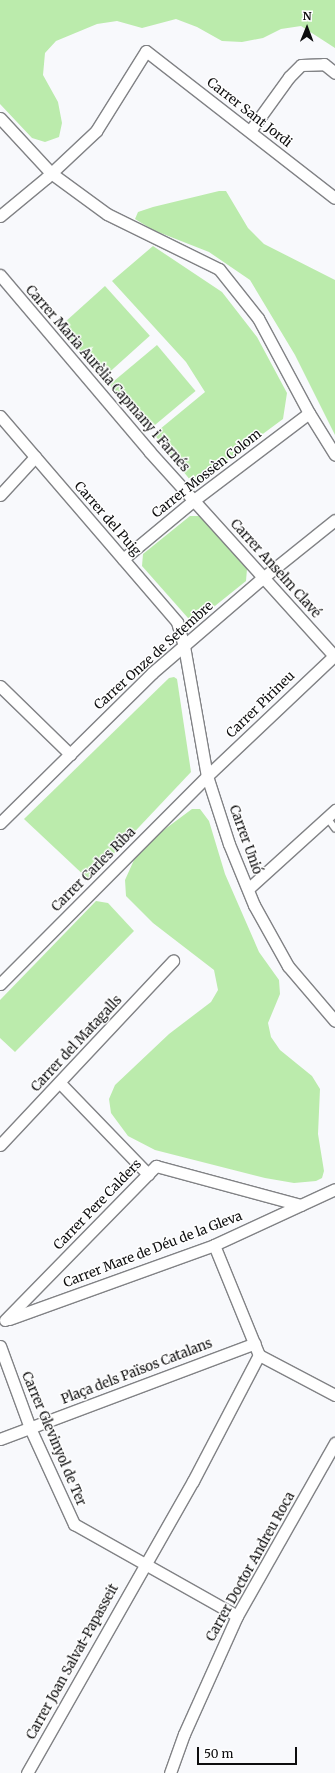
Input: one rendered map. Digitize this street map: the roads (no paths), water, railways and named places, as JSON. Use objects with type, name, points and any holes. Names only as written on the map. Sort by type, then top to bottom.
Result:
[{"type":"street","name":"Carrer Sant Jordi","points":[[51,173],[96,131],[146,51],[335,198]]},
{"type":"street","points":[[250,132],[289,77],[301,65],[324,64],[335,73]]},
{"type":"street","points":[[0,118],[51,173],[107,214],[219,269],[258,318],[309,413],[335,455]]},
{"type":"street","points":[[0,216],[51,173]]},
{"type":"street","name":"Carrer Maria Aurèlia Capmany i Farnés","points":[[0,275],[194,500]]},
{"type":"street","name":"Carrer Mossèn Colom","points":[[123,559],[194,500],[309,413]]},
{"type":"street","name":"Carrer del Puig","points":[[0,416],[177,622],[184,646]]},
{"type":"street","points":[[0,495],[35,457]]},
{"type":"street","name":"Carrer Anselm Clavé","points":[[194,500],[335,656]]},
{"type":"street","name":"Carrer Onze de Setembre","points":[[0,823],[152,673],[263,577],[335,520]]},
{"type":"street","name":"Carrer Unió","points":[[184,646],[207,776],[229,844],[248,889],[288,966],[335,1021]]},
{"type":"street","name":"Carrer Pirineu","points":[[207,776],[335,656]]},
{"type":"street","points":[[0,686],[70,754]]},
{"type":"street","name":"Carrer Carles Riba","points":[[0,984],[207,776]]},
{"type":"street","points":[[248,889],[331,814]]},
{"type":"street","name":"Carrer del Matagalls","points":[[0,1145],[174,961]]},
{"type":"street","points":[[60,1083],[148,1174]]},
{"type":"street","name":"Carrer Pere Calders","points":[[3,1321],[156,1166],[301,1205]]},
{"type":"street","name":"Carrer Mare de Déu de la Gleva","points":[[3,1321],[214,1245],[335,1189]]},
{"type":"street","points":[[214,1245],[260,1354],[335,1395]]},
{"type":"street","name":"Plaça dels Països Catalans","points":[[0,1439],[255,1343]]},
{"type":"street","name":"Carrer Glevinyol de Ter","points":[[0,1346],[30,1428],[74,1524],[144,1565],[237,1616]]},
{"type":"street","points":[[144,1565],[193,1481],[260,1354]]},
{"type":"street","name":"Carrer Doctor Andreu Roca","points":[[170,1773],[184,1734],[237,1616],[335,1443]]},
{"type":"street","name":"Carrer Joan Salvat-Papasseit","points":[[27,1773],[144,1565]]},
{"type":"lane","points":[[331,814],[335,828]]}]
